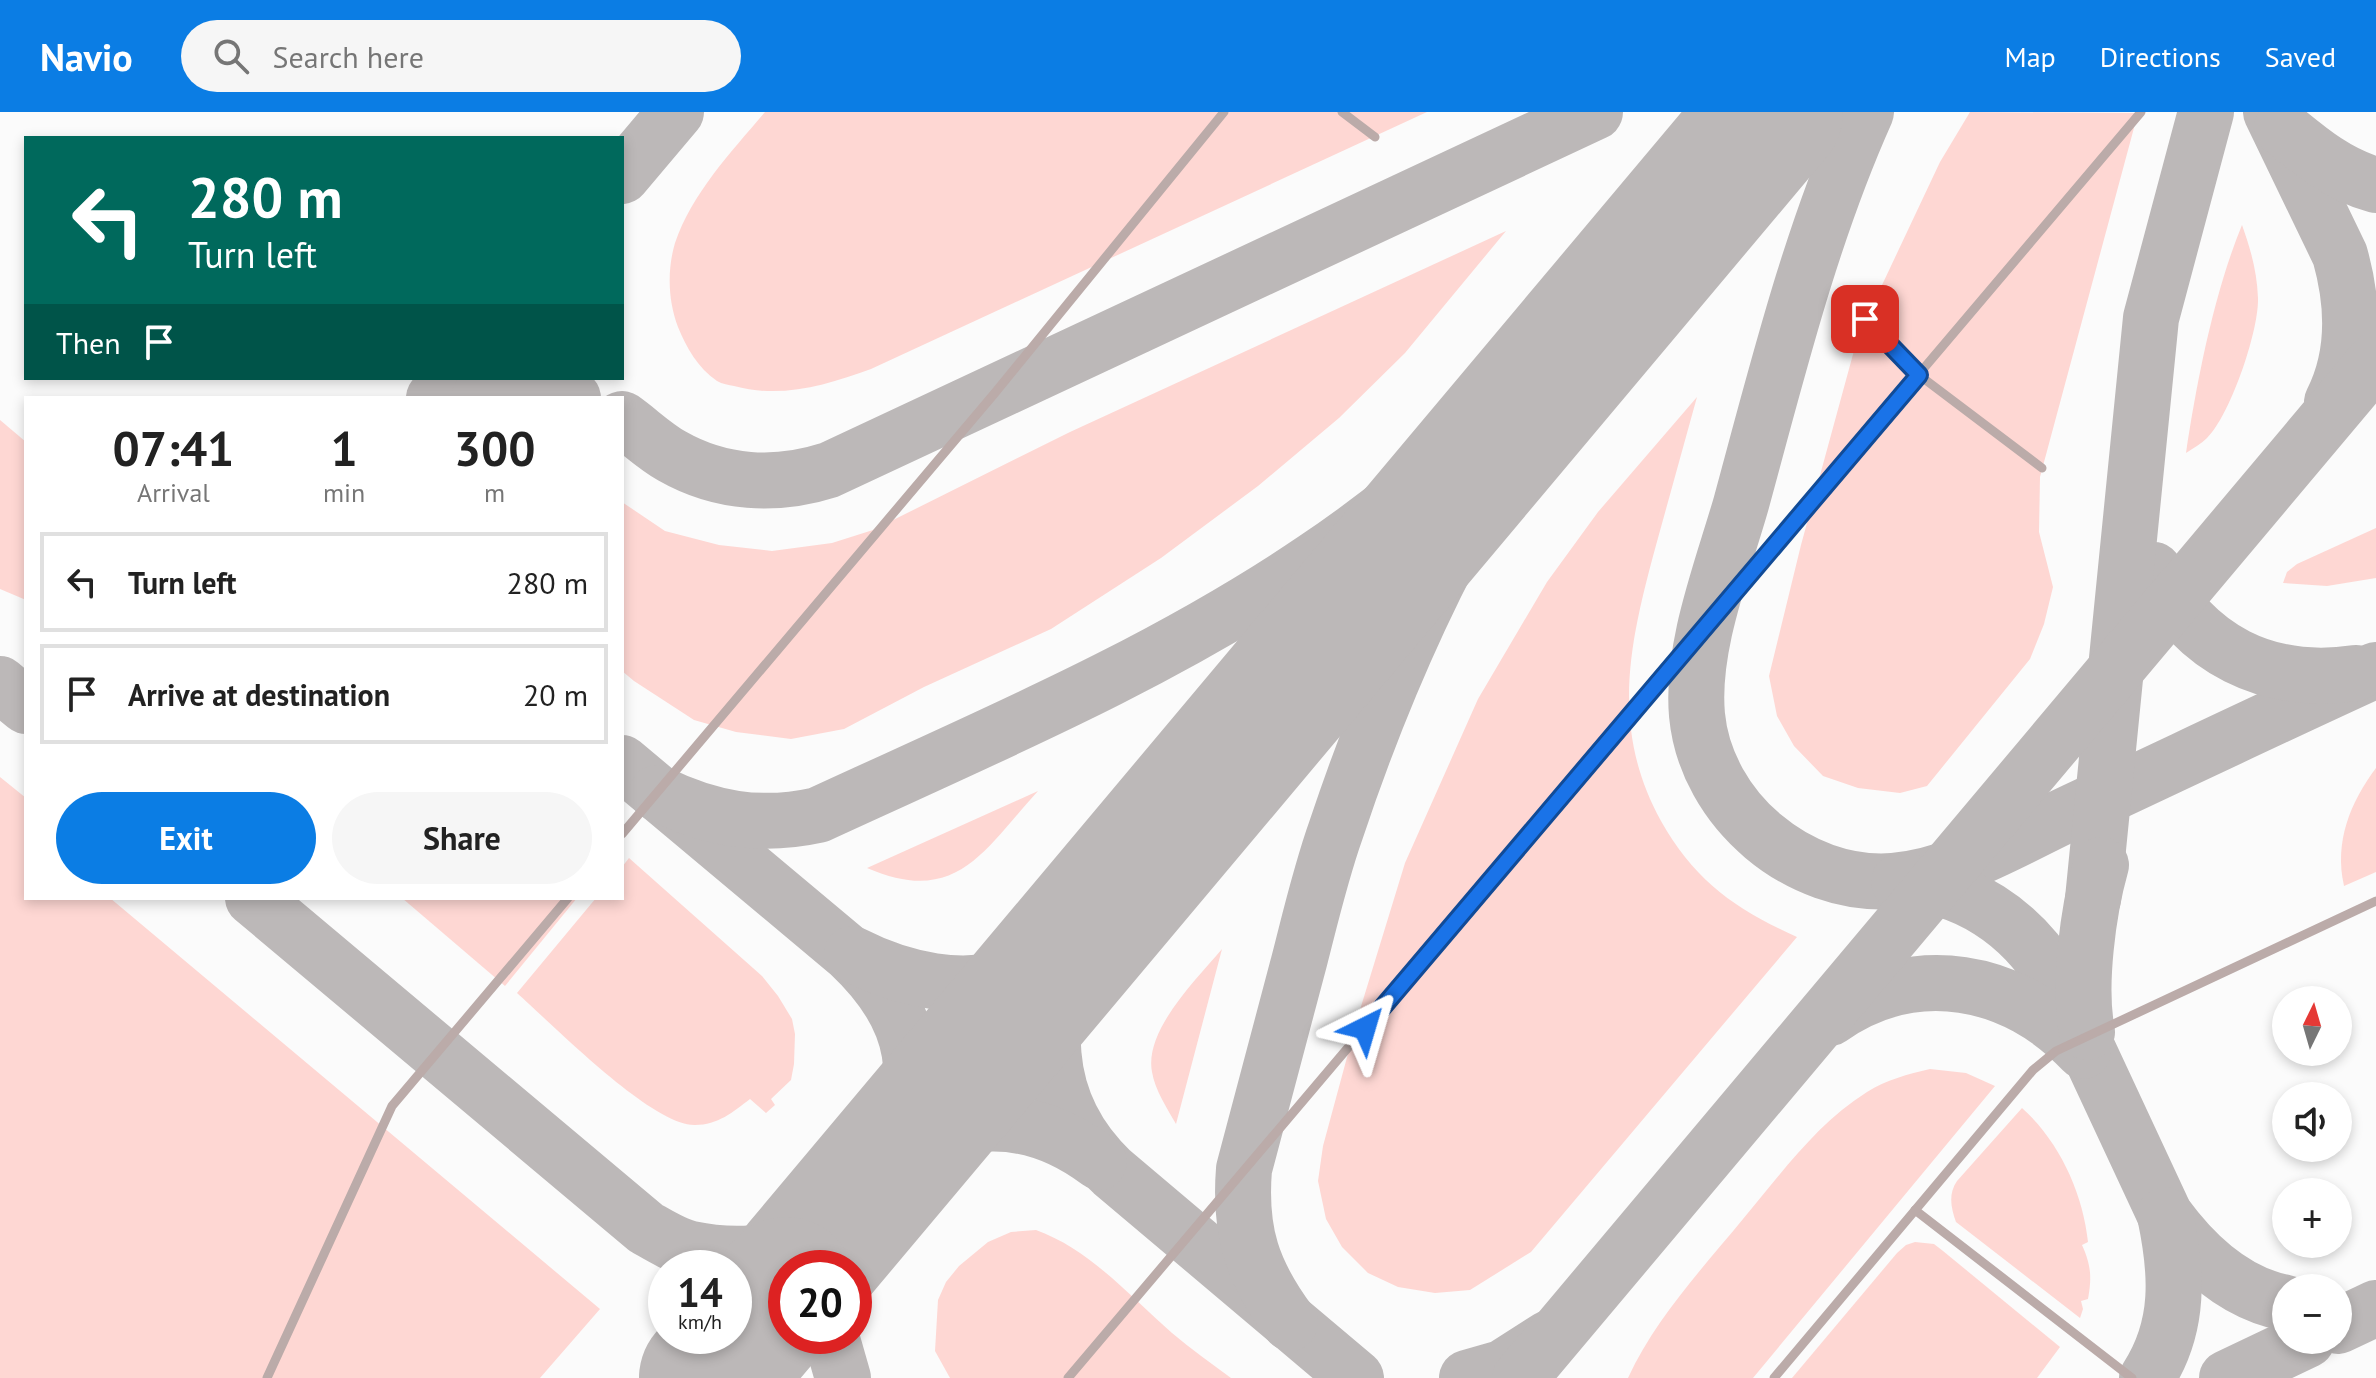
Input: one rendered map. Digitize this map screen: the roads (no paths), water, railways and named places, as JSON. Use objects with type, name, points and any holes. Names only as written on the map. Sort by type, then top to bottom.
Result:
[{"type":"lane","points":[[624,832],[994,394],[1224,112]]},
{"type":"lane","points":[[1342,112],[1375,137]]},
{"type":"lane","points":[[1068,1378],[2141,112]]},
{"type":"lane","points":[[1865,319],[1919,375],[2042,468]]},
{"type":"lane","points":[[267,1378],[392,1106],[566,900]]},
{"type":"lane","points":[[1774,1378],[2033,1070],[2056,1051],[2376,901]]},
{"type":"lane","points":[[1915,1210],[2132,1378]]}]
